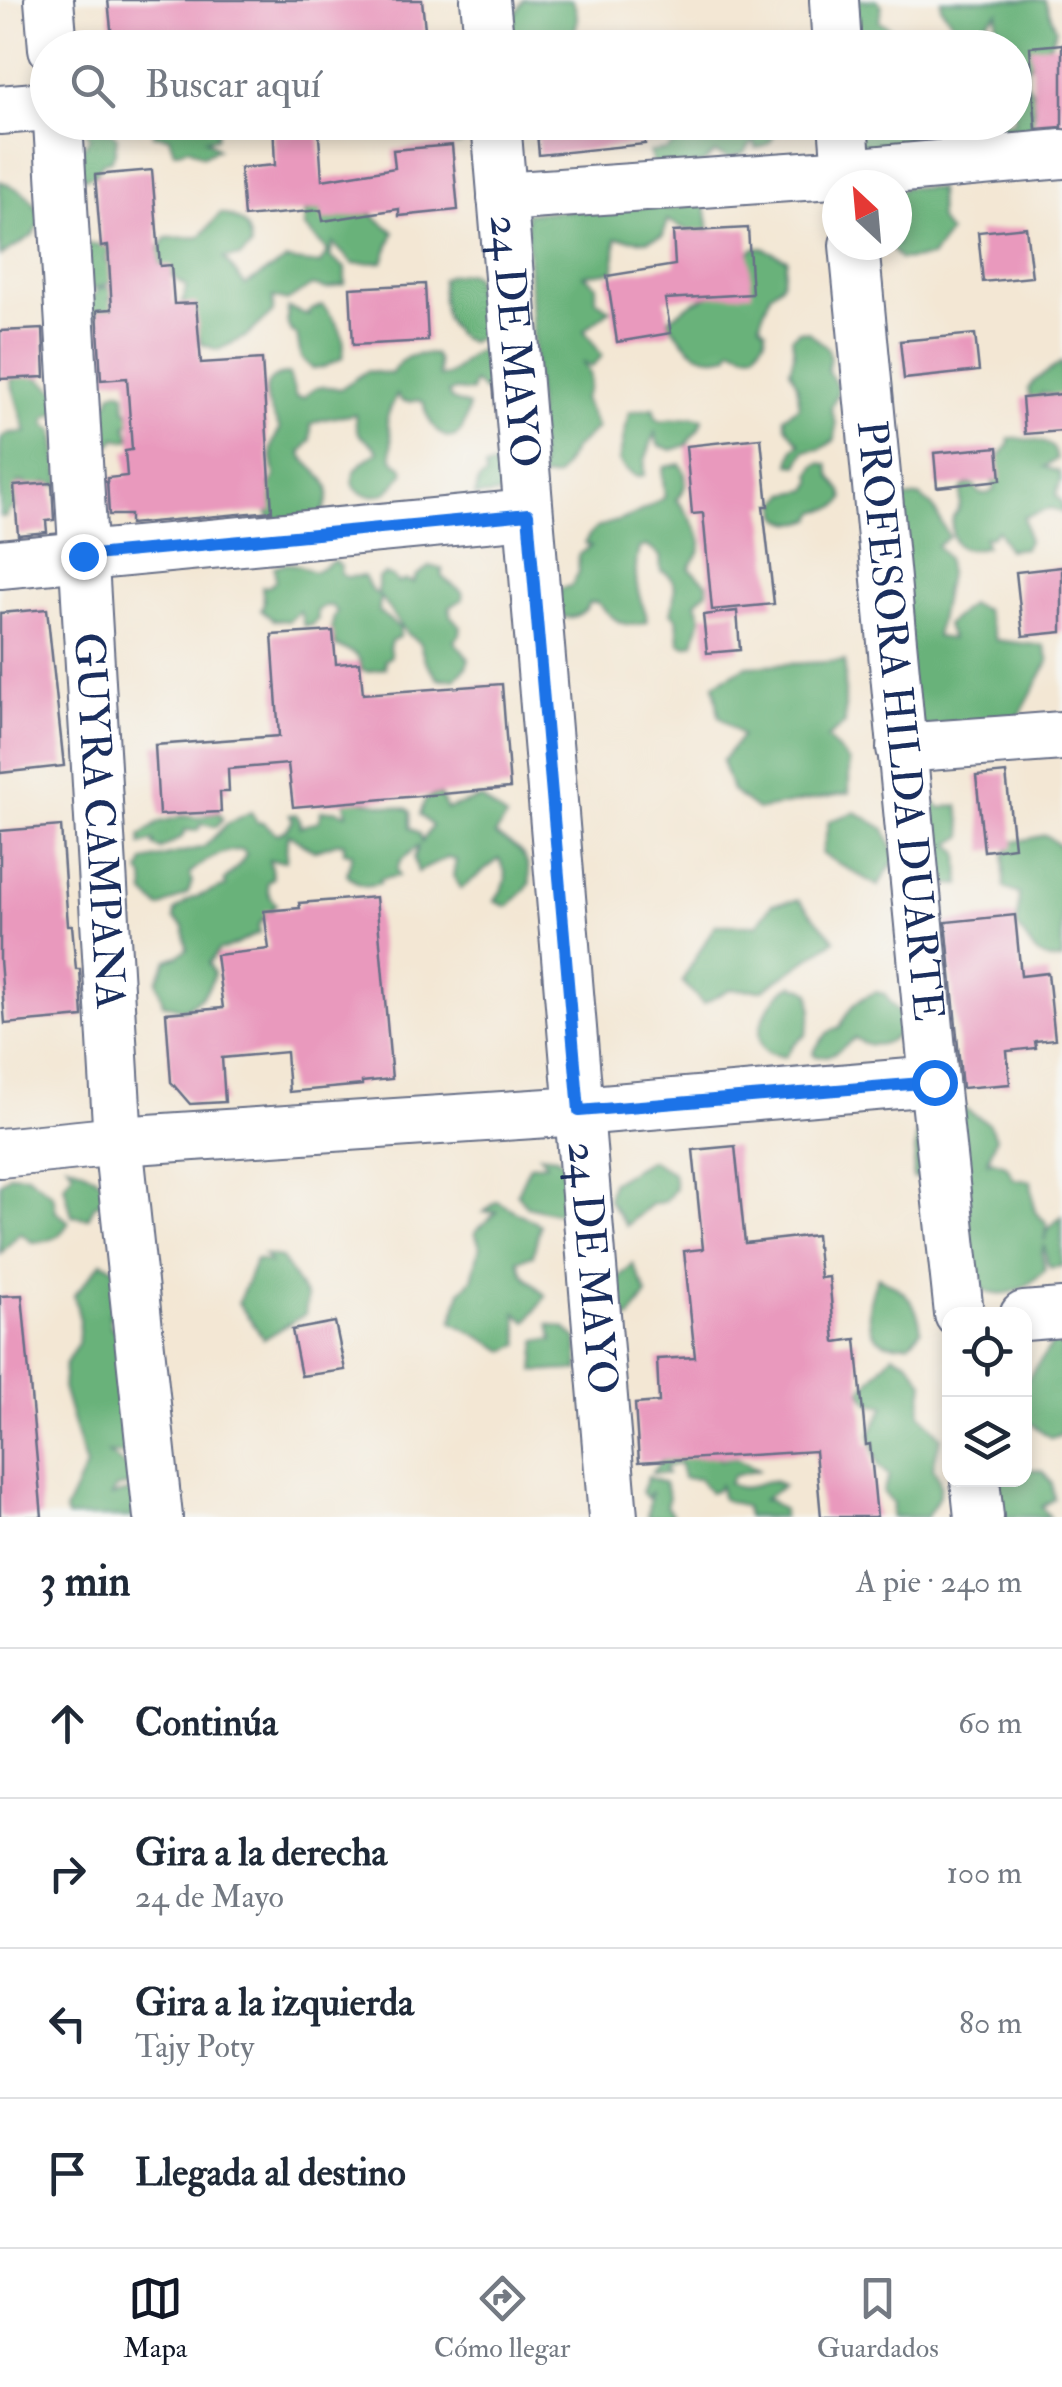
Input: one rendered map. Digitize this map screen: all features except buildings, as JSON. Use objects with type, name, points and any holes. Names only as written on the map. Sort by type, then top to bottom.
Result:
[{"type":"street","points":[[49,0],[52,30]]},
{"type":"street","points":[[486,0],[488,30]]},
{"type":"street","points":[[834,0],[836,30]]},
{"type":"street","points":[[0,110],[30,108]]},
{"type":"street","name":"GUYRA CAMPANA","points":[[59,140],[118,1141],[158,1517]]},
{"type":"street","name":"24 DE MAYO","points":[[497,140],[613,1517]]},
{"type":"street","points":[[844,140],[846,170]]},
{"type":"street","points":[[912,171],[1062,154]]},
{"type":"street","points":[[502,197],[822,180]]},
{"type":"street","name":"PROFESORA HILDA DUARTE","points":[[855,260],[958,1307]]},
{"type":"street","points":[[0,564],[528,514]]},
{"type":"street","points":[[901,748],[1062,736]]},
{"type":"street","points":[[0,1153],[118,1141],[579,1111],[934,1082]]},
{"type":"street","points":[[1032,1315],[1062,1313]]},
{"type":"street","points":[[976,1487],[978,1517]]},
{"type":"green space","points":[[523,0],[572,0],[576,28],[503,30]]},
{"type":"green space","points":[[820,0],[877,0],[882,6],[879,21],[893,30],[831,30]]},
{"type":"green space","points":[[941,0],[1045,0],[1056,29],[1050,44],[1032,62],[1032,30],[995,30],[998,12],[977,30],[958,30],[941,7]]},
{"type":"green space","points":[[89,140],[117,140],[111,160],[103,162],[95,175],[86,178],[78,175],[80,152]]},
{"type":"green space","points":[[170,140],[207,140],[218,149],[203,156],[189,148],[174,152]]},
{"type":"green space","points":[[444,140],[471,140],[456,145]]},
{"type":"green space","points":[[672,140],[771,140],[756,148],[754,141],[744,153],[729,158],[715,153],[703,163],[657,174],[649,152],[673,145]]},
{"type":"green space","points":[[855,140],[913,140],[916,147],[870,165]]},
{"type":"green space","points":[[938,140],[1026,140],[1019,156],[955,159]]},
{"type":"green space","points":[[0,181],[26,194],[42,219],[32,236],[0,256]]},
{"type":"green space","points":[[912,187],[938,189],[939,220],[949,233],[931,257],[912,259]]},
{"type":"green space","points":[[704,199],[709,230],[695,234],[667,220],[663,236],[646,241],[616,238],[614,271],[584,275],[596,285],[596,300],[610,310],[584,330],[602,356],[592,367],[582,362],[590,380],[583,399],[597,428],[574,449],[557,477],[541,478],[526,213],[654,206],[670,209]]},
{"type":"green space","points":[[355,201],[394,232],[383,262],[353,264],[333,243],[330,257],[345,268],[345,284],[327,289],[312,285],[287,301],[273,297],[273,312],[247,336],[218,350],[202,344],[183,302],[186,286],[161,267],[157,252],[166,238],[200,237],[221,213],[240,221],[249,233],[251,247],[240,257],[224,258],[245,285],[286,260],[320,264],[328,251],[304,227],[305,211]]},
{"type":"green space","points":[[89,244],[106,245],[109,252],[105,260],[111,265],[113,282],[90,290],[73,259]]},
{"type":"green space","points":[[756,247],[787,259],[782,283],[770,294],[760,324],[766,330],[765,338],[755,352],[732,348],[728,355],[707,357],[692,350],[667,320],[694,302],[726,289]]},
{"type":"green space","points":[[468,273],[475,278],[476,294],[490,326],[486,334],[470,342],[449,325],[442,288],[442,279]]},
{"type":"green space","points":[[98,289],[114,291],[110,299],[124,307],[101,363],[93,365],[87,306]]},
{"type":"green space","points":[[322,305],[340,329],[344,350],[342,358],[313,369],[301,358],[297,335],[288,324],[288,308],[309,315]]},
{"type":"green space","points":[[799,331],[808,332],[827,347],[828,371],[838,392],[831,408],[835,440],[821,449],[805,451],[798,465],[790,464],[794,448],[800,444],[784,417],[799,406],[797,384],[790,370],[794,354],[792,337]]},
{"type":"green space","points":[[488,348],[496,352],[503,374],[485,392],[474,382],[471,392],[448,393],[452,400],[469,406],[455,436],[437,430],[424,403],[402,401],[397,395],[387,422],[392,457],[404,473],[387,492],[369,495],[355,487],[355,471],[378,452],[360,434],[355,414],[311,424],[311,440],[301,453],[327,484],[327,501],[322,513],[278,536],[266,506],[275,476],[272,447],[280,429],[266,395],[270,380],[289,374],[296,397],[304,398],[320,387],[340,389],[367,371],[391,374],[413,355],[434,354],[439,376],[445,375],[472,354]]},
{"type":"green space","points":[[1062,362],[1062,402],[1049,394],[1030,397],[1028,389],[1033,382]]},
{"type":"green space","points":[[17,375],[34,375],[61,394],[59,411],[46,418],[46,426],[54,430],[61,486],[46,482],[30,488],[18,483],[17,507],[6,517],[0,517],[2,437],[26,432],[11,381]]},
{"type":"green space","points":[[118,390],[125,393],[125,409],[131,414],[133,422],[126,425],[131,439],[116,438],[111,444],[95,440],[93,405],[109,402],[111,394]]},
{"type":"green space","points":[[654,408],[660,421],[703,419],[687,445],[672,450],[658,445],[655,433],[644,475],[637,477],[619,461],[629,412]]},
{"type":"green space","points":[[1009,438],[1040,442],[1054,449],[1057,459],[1045,467],[1059,472],[1061,480],[1056,495],[1062,503],[1062,513],[1052,508],[1024,517],[1028,541],[1024,548],[1008,550],[997,530],[984,538],[986,546],[960,547],[954,539],[952,523],[960,506],[961,490],[967,484],[975,486],[979,493],[994,490],[990,466],[1009,445]]},
{"type":"green space","points":[[502,462],[514,493],[475,496],[479,480],[486,476],[485,468]]},
{"type":"green space","points":[[820,463],[828,465],[831,477],[842,491],[842,503],[817,512],[808,521],[795,523],[783,519],[778,503],[786,494],[808,490],[813,482],[811,474]]},
{"type":"green space","points":[[680,464],[685,483],[676,499],[701,540],[689,568],[707,583],[707,591],[696,602],[701,617],[694,643],[679,643],[677,618],[671,613],[674,582],[661,571],[660,556],[647,546],[639,548],[636,573],[647,622],[625,624],[597,602],[575,616],[557,614],[555,590],[571,586],[579,572],[578,555],[591,546],[585,543],[588,536],[597,528],[664,498],[664,467]]},
{"type":"green space","points":[[920,496],[933,507],[949,537],[937,546],[947,558],[948,574],[936,637],[951,639],[946,625],[970,604],[985,610],[996,640],[1044,646],[1049,661],[1020,715],[983,743],[934,734],[909,716],[887,500]]},
{"type":"green space","points":[[334,561],[341,566],[340,574],[364,576],[378,595],[378,578],[385,574],[398,583],[413,583],[430,566],[442,569],[443,578],[462,592],[463,599],[450,607],[450,615],[461,627],[454,641],[469,659],[466,667],[455,679],[438,679],[424,659],[420,643],[407,634],[380,597],[379,612],[400,628],[399,637],[391,641],[391,656],[385,660],[385,668],[368,672],[361,670],[360,660],[354,654],[336,646],[332,629],[337,612],[332,606],[317,611],[318,619],[304,626],[300,611],[289,621],[273,620],[261,610],[262,587],[276,580],[274,567],[294,564],[313,572]]},
{"type":"green space","points":[[845,661],[845,724],[827,738],[849,762],[849,793],[757,810],[732,791],[722,761],[742,736],[719,716],[714,684],[747,666]]},
{"type":"green space","points":[[439,793],[447,809],[481,798],[506,818],[495,835],[522,854],[530,884],[508,907],[494,901],[506,881],[499,859],[461,889],[453,876],[456,860],[447,858],[418,872],[414,858],[419,845],[400,861],[399,876],[365,886],[347,874],[352,854],[344,852],[344,843],[314,851],[289,834],[286,861],[269,860],[273,877],[267,883],[268,890],[276,904],[258,926],[260,933],[219,950],[209,963],[214,974],[209,986],[194,1002],[183,1009],[163,1004],[157,981],[167,960],[187,949],[184,927],[174,919],[175,911],[190,899],[226,886],[224,881],[246,854],[236,850],[209,860],[190,873],[188,893],[160,908],[145,894],[140,872],[144,861],[204,847],[227,824],[251,812],[257,822],[277,834],[293,820],[290,815],[296,814],[300,827],[319,821],[321,811],[347,814],[340,797],[408,809],[410,827],[420,834],[422,842],[432,826],[420,815],[425,800]]},
{"type":"green space","points":[[929,798],[941,808],[958,805],[964,836],[951,844],[959,853],[960,885],[929,884]]},
{"type":"green space","points":[[218,812],[223,819],[216,827],[202,824],[197,831],[185,830],[182,837],[161,849],[154,846],[154,841],[141,845],[140,836],[160,822]]},
{"type":"green space","points":[[856,812],[885,829],[896,858],[878,886],[822,854],[829,821]]},
{"type":"green space","points":[[1046,835],[1062,848],[1062,960],[1049,960],[1035,952],[1017,926],[1019,894],[1004,888],[1004,855],[1013,842]]},
{"type":"green space","points":[[799,900],[835,940],[763,990],[730,989],[703,1004],[682,981],[715,925],[757,925],[772,904]]},
{"type":"green space","points":[[794,985],[810,993],[812,1010],[806,1035],[785,1057],[768,1053],[760,1036],[765,1015],[779,995]]},
{"type":"green space","points":[[876,992],[885,994],[905,1020],[897,1034],[877,1045],[855,1038],[832,1054],[816,1056],[813,1053],[821,1041],[840,1027],[854,1005]]},
{"type":"green space","points":[[960,1106],[988,1123],[996,1137],[987,1164],[991,1160],[1006,1165],[1014,1179],[1031,1181],[1035,1212],[1047,1223],[1044,1241],[1049,1228],[1062,1216],[1062,1266],[1051,1268],[1044,1245],[1045,1270],[1016,1291],[990,1292],[935,1263],[929,1178],[913,1178],[917,1129]]},
{"type":"green space","points":[[540,1155],[557,1157],[570,1168],[572,1210],[555,1213],[526,1206],[517,1193],[530,1165],[546,1163]]},
{"type":"green space","points":[[650,1160],[673,1173],[675,1188],[666,1201],[650,1205],[626,1226],[608,1199],[612,1182]]},
{"type":"green space","points":[[67,1164],[110,1186],[110,1201],[95,1205],[88,1218],[72,1216],[64,1185],[73,1172]]},
{"type":"green space","points":[[10,1174],[27,1175],[53,1195],[56,1211],[69,1222],[62,1232],[45,1241],[32,1242],[20,1233],[0,1254],[0,1183]]},
{"type":"green space","points":[[497,1201],[540,1225],[533,1255],[518,1260],[523,1274],[546,1296],[527,1322],[516,1313],[520,1344],[506,1351],[452,1322],[461,1291],[472,1279],[480,1246],[475,1232],[497,1212],[484,1212]]},
{"type":"green space","points":[[264,1255],[281,1258],[307,1298],[305,1314],[264,1339],[238,1303],[256,1259],[270,1263]]},
{"type":"green space","points":[[102,1262],[133,1276],[125,1320],[109,1314],[111,1327],[127,1339],[135,1455],[108,1453],[133,1472],[132,1485],[116,1488],[111,1496],[133,1491],[150,1517],[67,1517],[65,1511],[86,1467],[63,1388],[65,1365],[78,1343],[80,1321],[74,1295]]},
{"type":"green space","points":[[633,1264],[647,1294],[629,1319],[614,1315],[608,1287]]},
{"type":"green space","points":[[878,1277],[902,1291],[917,1311],[921,1330],[910,1343],[885,1342],[873,1332],[869,1308]]},
{"type":"green space","points":[[549,1324],[565,1328],[577,1339],[579,1371],[534,1371],[537,1340],[553,1340]]},
{"type":"green space","points":[[1062,1333],[1062,1434],[1051,1438],[1032,1424],[1032,1373]]},
{"type":"green space","points":[[893,1354],[908,1361],[924,1382],[920,1413],[941,1437],[933,1467],[940,1493],[927,1517],[891,1517],[893,1503],[883,1492],[889,1476],[878,1465],[870,1434],[885,1406],[870,1403],[861,1391]]},
{"type":"green space","points":[[714,1445],[720,1460],[736,1458],[758,1470],[733,1476],[729,1483],[744,1488],[769,1481],[783,1486],[763,1500],[783,1510],[783,1517],[747,1517],[745,1507],[722,1499],[720,1485],[709,1492],[699,1479],[683,1478],[679,1463],[665,1467],[667,1474],[652,1473],[667,1453]]},
{"type":"green space","points":[[1032,1469],[1043,1471],[1052,1484],[1054,1499],[1042,1507],[1050,1517],[985,1517],[991,1487],[1032,1487]]},
{"type":"green space","points":[[648,1477],[664,1483],[669,1497],[666,1506],[674,1517],[647,1517],[651,1491],[647,1498],[642,1492]]},
{"type":"route","points":[[83,556],[528,514],[579,1111],[934,1082]]}]
